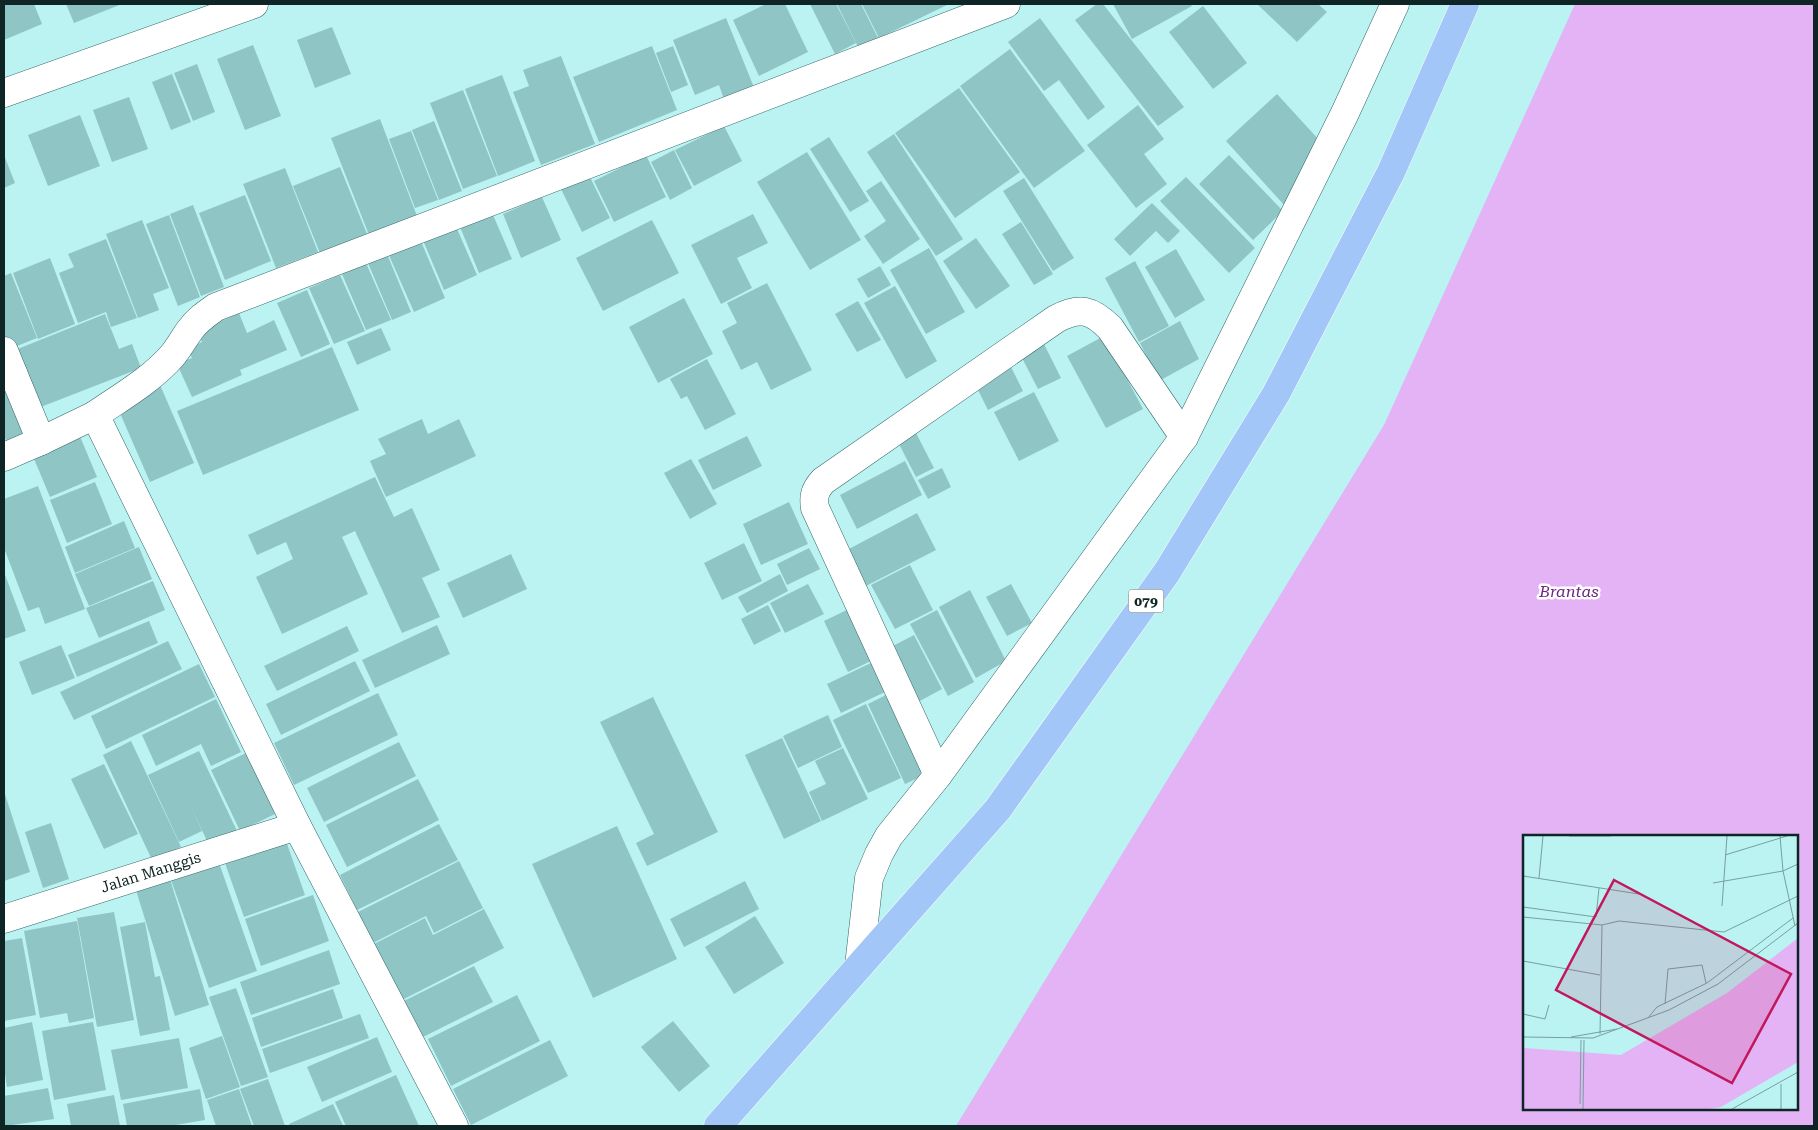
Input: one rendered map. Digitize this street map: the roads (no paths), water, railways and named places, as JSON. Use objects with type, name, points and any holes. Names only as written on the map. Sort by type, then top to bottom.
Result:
[{"type":"main road","name":"079","points":[[718,1126],[998,810],[1167,572],[1276,394],[1391,172],[1465,4]]},
{"type":"street","points":[[4,94],[254,4]]},
{"type":"street","points":[[4,457],[95,415],[140,384],[173,355],[191,328],[216,307],[1006,4]]},
{"type":"street","points":[[859,966],[869,878],[889,836],[938,774],[1184,437],[1345,113],[1394,4]]},
{"type":"street","points":[[938,774],[815,508],[814,497],[816,488],[831,475],[1068,312],[1089,312],[1100,317],[1110,328],[1184,437]]},
{"type":"street","points":[[7,367],[41,441]]},
{"type":"street","points":[[95,415],[296,826],[454,1126]]},
{"type":"street","name":"Jalan Manggis","points":[[4,919],[296,826]]},
{"type":"water","name":"Brantas","points":[[1575,4],[1814,4],[1814,1126],[956,1126],[1384,425]]}]
